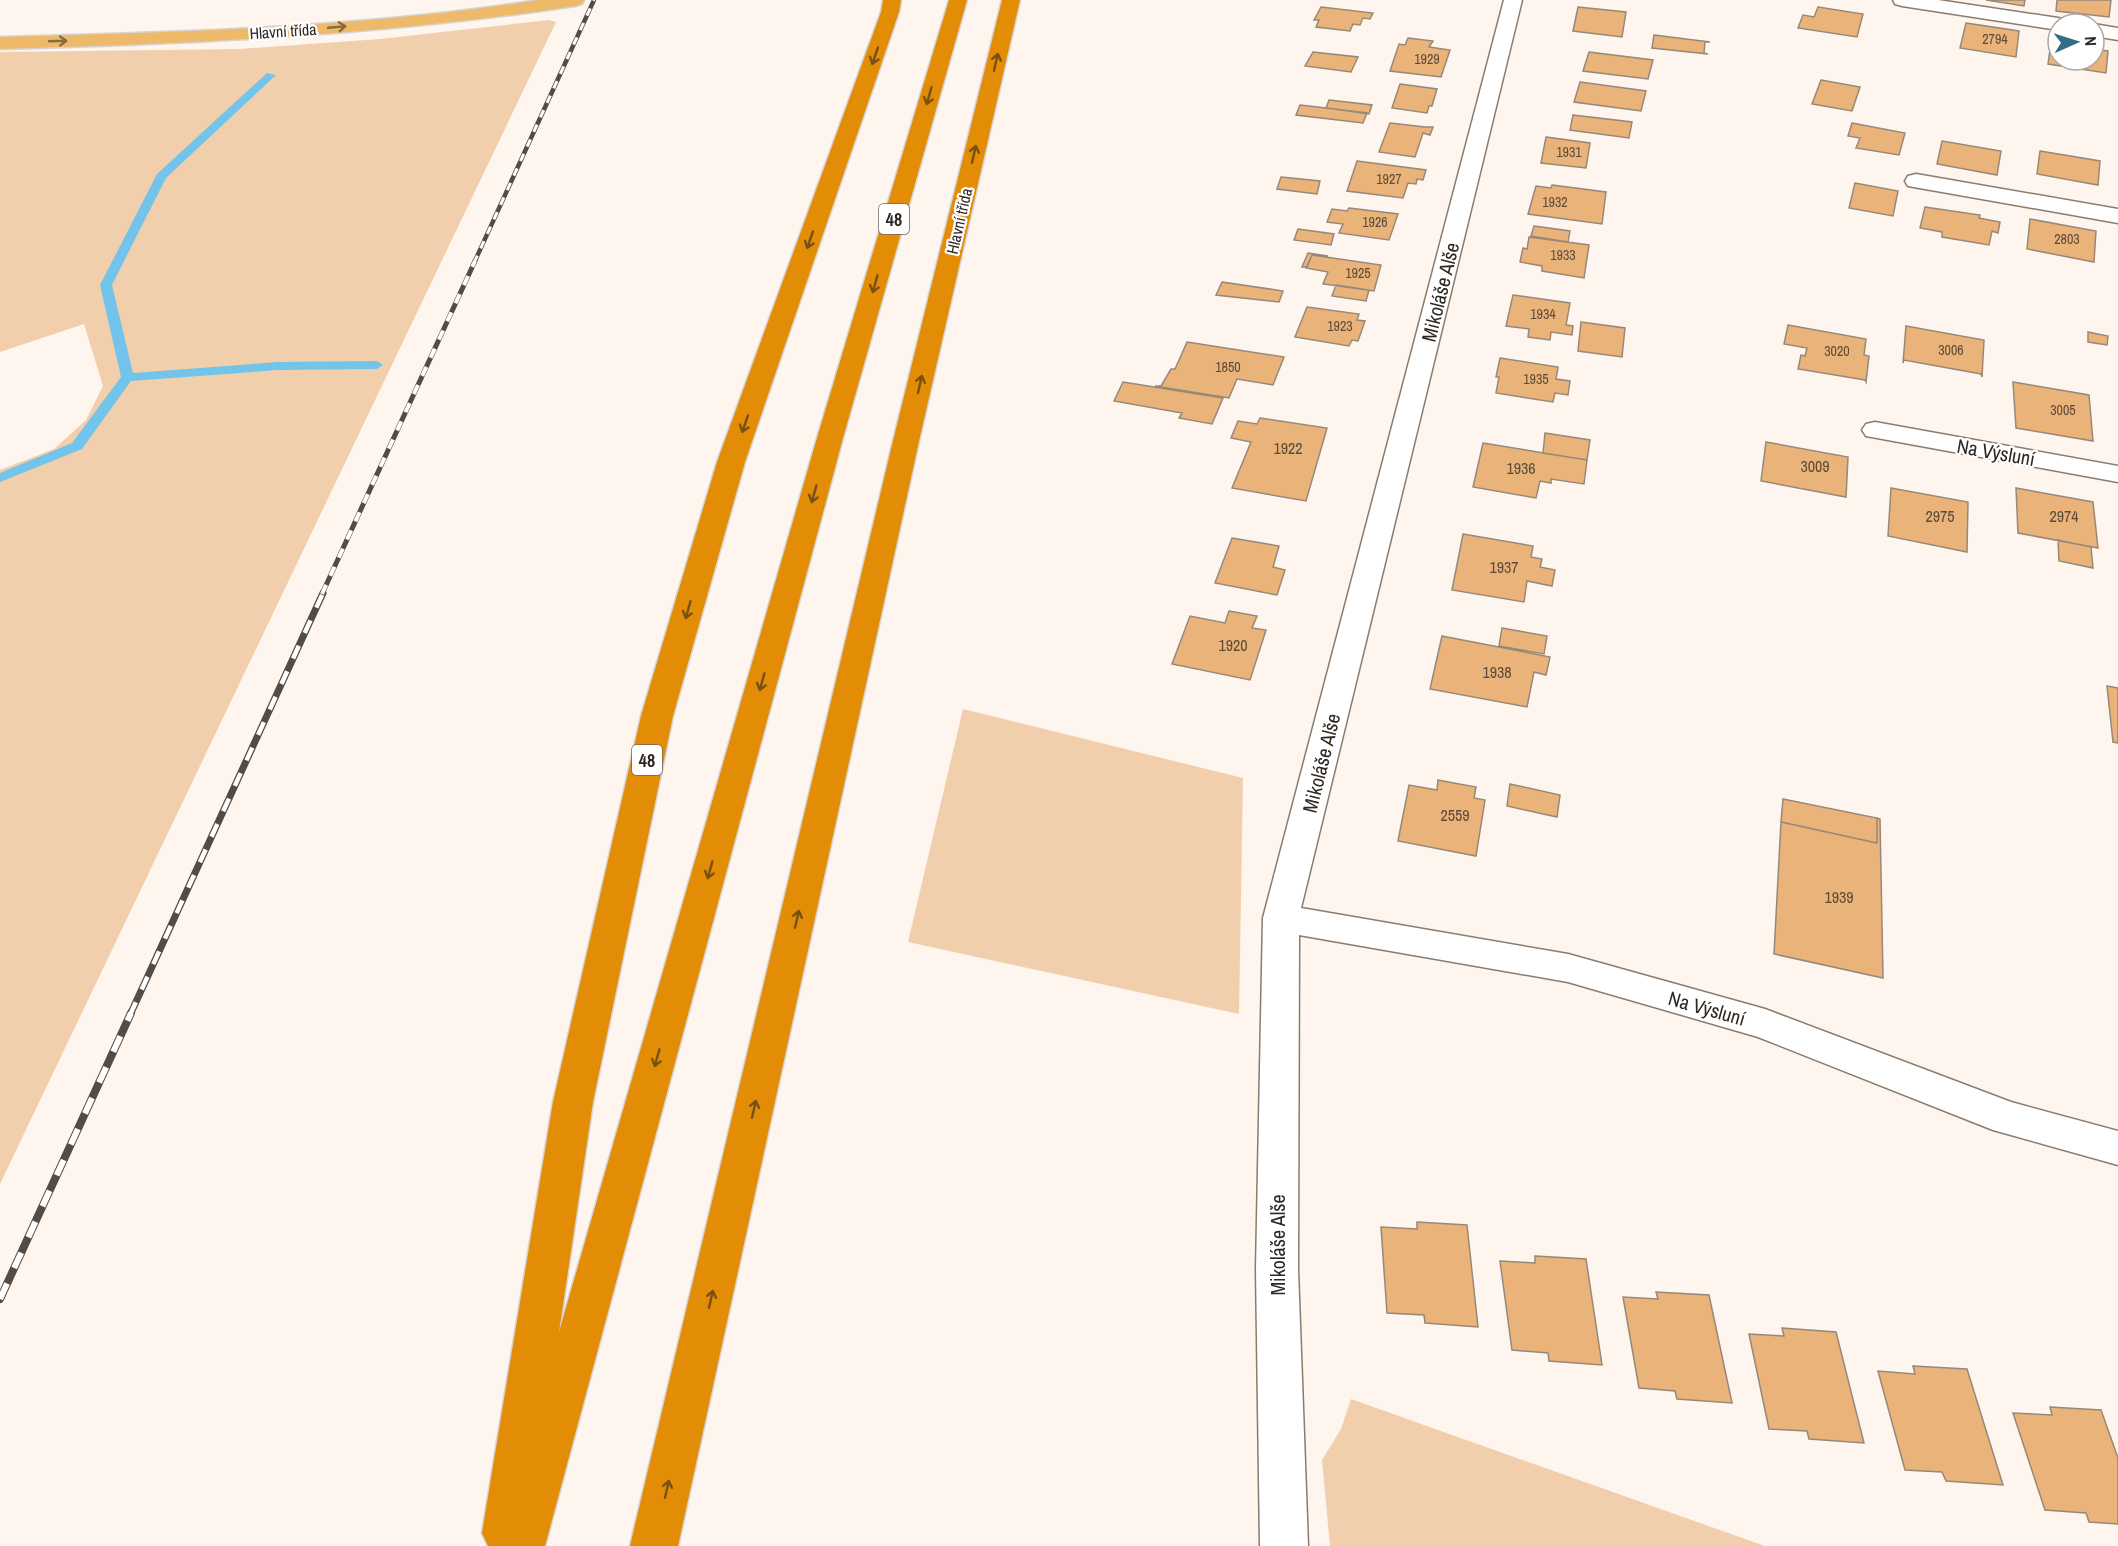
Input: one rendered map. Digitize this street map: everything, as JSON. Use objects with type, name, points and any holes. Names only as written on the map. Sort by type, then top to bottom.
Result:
[{"type":"highway","name":"48","points":[[504,1546],[573,1102],[657,716],[731,462],[890,12],[892,0]]},
{"type":"highway","name":"48","points":[[521,1546],[830,438],[958,0]]},
{"type":"highway","name":"Hlavní třída","points":[[654,1546],[906,441],[1011,0]]},
{"type":"main road","name":"Hlavní třída","points":[[0,28],[210,21],[472,0]]},
{"type":"main road","name":"Hlavní třída","points":[[0,43],[199,37],[291,31],[462,15],[569,1]]},
{"type":"street","name":"Mikoláše Alše","points":[[1284,1546],[1276,1269],[1281,918],[1513,0]]},
{"type":"street","points":[[1902,0],[2046,22]]},
{"type":"street","points":[[1916,181],[2118,216]]},
{"type":"street","name":"Na Výsluní","points":[[1875,430],[2118,474]]},
{"type":"street","name":"Na Výsluní","points":[[1281,918],[1568,968],[1765,1024],[2007,1118],[2118,1148]]},
{"type":"shaded area","points":[[549,20],[556,22],[0,1184],[0,470],[54,449],[86,420],[103,386],[84,324],[0,352],[0,52],[240,49],[380,39]]},
{"type":"shaded area","points":[[963,709],[1243,778],[1239,1014],[908,942]]},
{"type":"shaded area","points":[[1351,1399],[1765,1546],[1330,1546],[1322,1460],[1341,1429]]},
{"type":"building","points":[[1986,0],[2025,0],[2024,6]]},
{"type":"building","points":[[2057,0],[2111,0],[2109,17],[2106,17],[2106,12],[2056,11]]},
{"type":"building","points":[[1321,7],[1373,13],[1370,19],[1363,18],[1360,25],[1353,24],[1350,31],[1316,27],[1319,20],[1314,20]]},
{"type":"building","points":[[1578,7],[1626,12],[1622,37],[1573,31]]},
{"type":"building","points":[[1818,7],[1863,14],[1857,37],[1798,28],[1803,15],[1814,17]]},
{"type":"building","points":[[1966,23],[2019,31],[2016,57],[1960,48]]},
{"type":"building","points":[[1654,35],[1710,42],[1705,42],[1704,53],[1708,54],[1652,48]]},
{"type":"building","points":[[1408,38],[1433,41],[1429,47],[1450,50],[1441,77],[1390,71],[1399,44],[1405,45]]},
{"type":"building","points":[[2106,51],[2108,51],[2106,73],[2100,72],[2106,72]]},
{"type":"building","points":[[1313,52],[1358,57],[1351,72],[1305,66]]},
{"type":"building","points":[[1589,52],[1653,60],[1648,79],[1583,71]]},
{"type":"building","points":[[1821,80],[1860,87],[1852,111],[1812,104]]},
{"type":"building","points":[[1580,82],[1646,91],[1641,111],[1574,102]]},
{"type":"building","points":[[1400,84],[1437,89],[1432,106],[1429,106],[1427,113],[1392,108]]},
{"type":"building","points":[[1329,100],[1372,105],[1369,114],[1326,108]]},
{"type":"building","points":[[1300,105],[1367,113],[1363,123],[1296,115]]},
{"type":"building","points":[[1573,115],[1632,122],[1629,138],[1570,130]]},
{"type":"building","points":[[1390,123],[1433,127],[1430,135],[1423,133],[1415,157],[1379,152]]},
{"type":"building","points":[[1852,123],[1905,133],[1899,155],[1856,148],[1860,138],[1848,136]]},
{"type":"building","points":[[1546,137],[1590,143],[1586,168],[1541,163]]},
{"type":"building","points":[[1942,141],[2001,151],[1997,175],[1937,164]]},
{"type":"building","points":[[2040,151],[2100,161],[2098,185],[2037,174]]},
{"type":"building","points":[[1357,161],[1426,170],[1423,180],[1417,179],[1416,184],[1408,183],[1403,198],[1347,191]]},
{"type":"building","points":[[1281,177],[1320,181],[1317,194],[1277,189]]},
{"type":"building","points":[[1855,183],[1898,191],[1893,216],[1849,208]]},
{"type":"building","points":[[1552,185],[1606,192],[1602,224],[1528,214],[1536,186],[1551,188]]},
{"type":"building","points":[[1925,207],[1980,215],[1979,218],[2000,222],[1998,233],[1992,231],[1989,245],[1942,237],[1942,232],[1920,228]]},
{"type":"building","points":[[1349,208],[1398,214],[1389,240],[1339,233],[1343,224],[1327,222],[1332,209],[1347,211]]},
{"type":"building","points":[[2030,219],[2096,231],[2094,262],[2027,249]]},
{"type":"building","points":[[1534,226],[1570,231],[1568,242],[1531,236]]},
{"type":"building","points":[[1298,229],[1334,234],[1331,245],[1294,240]]},
{"type":"building","points":[[1529,237],[1589,245],[1584,278],[1542,271],[1542,266],[1520,262],[1523,248],[1527,249]]},
{"type":"building","points":[[1308,253],[1328,256],[1312,255],[1307,267],[1302,267]]},
{"type":"building","points":[[1312,255],[1381,265],[1374,291],[1323,284],[1328,272],[1306,268]]},
{"type":"building","points":[[1222,282],[1283,291],[1279,302],[1216,295]]},
{"type":"building","points":[[1336,285],[1369,290],[1366,301],[1332,296]]},
{"type":"building","points":[[1513,295],[1570,303],[1566,325],[1573,326],[1572,335],[1551,332],[1550,340],[1528,337],[1529,329],[1506,326]]},
{"type":"building","points":[[1307,307],[1359,314],[1357,320],[1365,321],[1358,341],[1352,340],[1349,346],[1295,337]]},
{"type":"building","points":[[1581,322],[1625,328],[1622,357],[1578,351]]},
{"type":"building","points":[[1788,325],[1866,339],[1864,355],[1869,356],[1866,382],[1798,369],[1801,355],[1805,356],[1807,348],[1784,344]]},
{"type":"building","points":[[1906,326],[1984,340],[1982,377],[1981,374],[1904,360],[1903,363]]},
{"type":"building","points":[[2088,332],[2108,336],[2107,345],[2088,342]]},
{"type":"building","points":[[1187,342],[1284,357],[1273,385],[1237,379],[1229,398],[1155,386],[1161,386],[1171,369],[1175,369]]},
{"type":"building","points":[[1500,358],[1558,367],[1556,379],[1570,381],[1568,395],[1555,393],[1553,402],[1496,393],[1499,377],[1496,377]]},
{"type":"building","points":[[1123,382],[1223,398],[1212,424],[1179,418],[1182,413],[1114,401]]},
{"type":"building","points":[[2013,382],[2089,395],[2093,441],[2016,428]]},
{"type":"building","points":[[1260,418],[1327,428],[1306,501],[1232,488],[1251,442],[1231,438],[1238,421],[1257,424]]},
{"type":"building","points":[[1545,433],[1590,440],[1587,460],[1543,453]]},
{"type":"building","points":[[1766,442],[1848,457],[1846,497],[1761,481]]},
{"type":"building","points":[[1483,443],[1587,460],[1584,484],[1551,479],[1551,483],[1540,481],[1536,498],[1473,487]]},
{"type":"building","points":[[1891,488],[1968,502],[1967,552],[1888,536]]},
{"type":"building","points":[[2016,488],[2093,502],[2098,548],[2018,533]]},
{"type":"building","points":[[1463,534],[1533,546],[1531,557],[1542,559],[1540,567],[1555,570],[1552,586],[1527,581],[1524,602],[1452,590]]},
{"type":"building","points":[[1232,538],[1279,546],[1273,567],[1285,570],[1277,595],[1215,583]]},
{"type":"building","points":[[2058,540],[2091,547],[2093,568],[2059,561]]},
{"type":"building","points":[[1229,611],[1257,616],[1252,628],[1266,630],[1250,680],[1172,664],[1190,616],[1225,623]]},
{"type":"building","points":[[1502,628],[1547,636],[1544,654],[1499,646]]},
{"type":"building","points":[[1442,636],[1550,657],[1546,675],[1534,672],[1527,707],[1430,689]]},
{"type":"building","points":[[2107,686],[2118,688],[2118,743],[2113,742]]},
{"type":"building","points":[[1438,780],[1476,787],[1474,798],[1485,800],[1476,856],[1398,841],[1409,785],[1437,790]]},
{"type":"building","points":[[1510,784],[1560,795],[1557,817],[1507,806]]},
{"type":"building","points":[[1783,799],[1877,818],[1877,843],[1781,822]]},
{"type":"building","points":[[1877,818],[1880,819],[1883,978],[1774,954],[1781,822],[1877,843]]},
{"type":"building","points":[[1417,1222],[1467,1225],[1478,1327],[1425,1323],[1424,1315],[1387,1313],[1381,1227],[1417,1229]]},
{"type":"building","points":[[1535,1256],[1586,1259],[1602,1365],[1549,1361],[1548,1353],[1512,1350],[1500,1261],[1535,1263]]},
{"type":"building","points":[[1656,1292],[1709,1295],[1732,1403],[1677,1399],[1675,1391],[1639,1388],[1623,1297],[1658,1299]]},
{"type":"building","points":[[1782,1328],[1836,1332],[1864,1443],[1809,1439],[1807,1431],[1769,1429],[1749,1334],[1784,1336]]},
{"type":"building","points":[[1913,1366],[1967,1369],[2003,1485],[1946,1481],[1942,1472],[1905,1470],[1878,1371],[1915,1374]]},
{"type":"building","points":[[2050,1407],[2101,1410],[2118,1458],[2118,1524],[2089,1522],[2086,1513],[2045,1510],[2013,1413],[2052,1415]]},
{"type":"waterway","points":[[127,377],[106,285],[161,176],[271,75]]},
{"type":"waterway","points":[[127,377],[278,366],[377,365]]},
{"type":"waterway","points":[[0,478],[77,446],[127,377]]},
{"type":"railway","points":[[474,263],[594,0]]},
{"type":"railway","points":[[322,594],[475,261]]},
{"type":"railway","points":[[130,1015],[323,593]]},
{"type":"railway","points":[[0,1299],[131,1013]]}]
